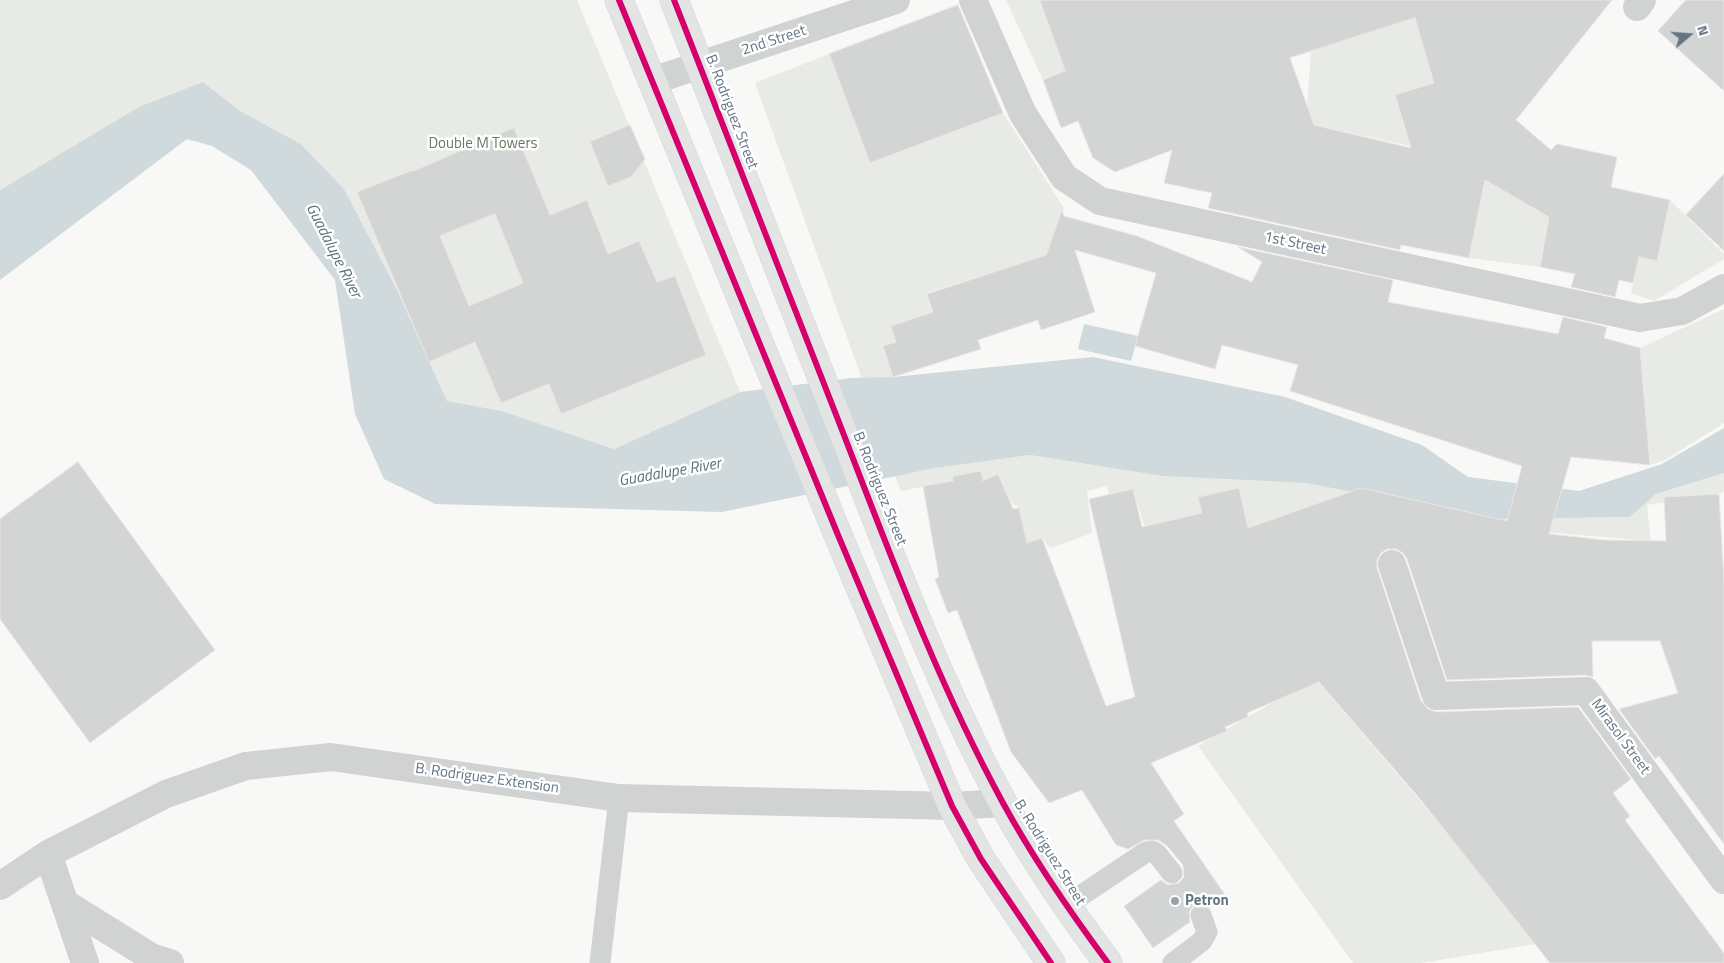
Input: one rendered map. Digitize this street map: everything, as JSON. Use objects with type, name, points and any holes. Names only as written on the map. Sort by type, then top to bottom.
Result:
[{"type":"main road","points":[[619,0],[838,535],[952,806],[981,859],[1051,963]]},
{"type":"main road","name":"B. Rodriguez Street","points":[[674,0],[876,518],[963,723],[1003,803],[1067,905],[1108,963]]},
{"type":"street","name":"2nd Street","points":[[652,81],[896,0]]},
{"type":"street","name":"1st Street","points":[[973,0],[1023,114],[1064,177],[1100,201],[1640,318],[1682,311],[1724,288]]},
{"type":"street","name":"Mirasol Street","points":[[1392,564],[1436,696],[1586,691],[1724,880]]},
{"type":"street","name":"B. Rodriguez Extension","points":[[0,886],[48,854],[166,794],[246,766],[331,757],[619,798],[952,806],[1003,803]]},
{"type":"street","points":[[48,854],[85,963]]},
{"type":"street","points":[[66,904],[151,957],[170,963]]},
{"type":"lane","points":[[600,963],[619,798]]},
{"type":"lane","points":[[1067,905],[1146,852],[1152,851],[1158,854],[1172,873]]},
{"type":"lane","points":[[1173,963],[1202,941],[1207,932],[1201,915]]},
{"type":"green space","name":"Double M Towers","points":[[0,0],[577,0],[740,392],[614,449],[502,411],[447,401],[397,290],[344,189],[301,144],[240,111],[203,82],[44,164],[0,190]]},
{"type":"green space","points":[[1006,0],[1172,0],[1115,51],[1043,80]]},
{"type":"green space","points":[[1454,0],[1434,83],[1395,96],[1410,146],[1310,124],[1307,106],[1311,51],[1409,20]]},
{"type":"green space","points":[[829,54],[871,163],[1003,113],[1064,208],[1046,255],[927,293],[935,320],[884,347],[893,377],[862,379],[755,83]]},
{"type":"green space","points":[[1485,180],[1550,217],[1540,267],[1469,258]]},
{"type":"green space","points":[[1670,200],[1724,254],[1724,259],[1654,301],[1631,293],[1639,257],[1657,261]]},
{"type":"green space","points":[[1724,309],[1724,423],[1665,460],[1650,465],[1640,348]]},
{"type":"green space","points":[[1030,455],[1162,476],[1306,483],[1353,491],[1296,511],[1279,523],[1248,531],[1202,513],[1145,527],[1133,489],[1109,494],[1107,486],[1087,491],[1092,533],[1050,548],[1042,538],[1027,543],[1019,508],[983,481],[981,471],[953,476],[953,481],[901,491],[895,476],[935,468]]},
{"type":"green space","points":[[1724,473],[1724,491],[1719,494],[1647,505],[1651,541],[1495,528],[1496,519],[1630,517],[1656,494]]},
{"type":"green space","points":[[1318,676],[1321,685],[1435,818],[1536,944],[1421,963],[1353,963],[1198,746]]},
{"type":"water","name":"Guadalupe River","points":[[203,82],[240,111],[301,144],[344,189],[397,290],[447,401],[502,411],[614,449],[740,392],[851,378],[893,377],[1093,357],[1285,397],[1422,445],[1468,477],[1579,491],[1662,464],[1724,428],[1724,473],[1656,494],[1630,517],[1496,519],[1306,483],[1162,476],[1030,455],[935,468],[722,512],[435,504],[384,479],[355,414],[335,280],[251,170],[212,146],[187,139],[0,280],[0,190],[139,107]]},
{"type":"water","points":[[1084,324],[1138,336],[1131,361],[1078,349]]},
{"type":"building","points":[[1040,0],[1612,0],[1516,120],[1551,150],[1557,144],[1617,157],[1611,187],[1670,200],[1657,261],[1639,257],[1633,283],[1619,280],[1615,297],[1571,287],[1575,274],[1540,267],[1549,217],[1485,180],[1469,258],[1401,245],[1400,250],[1208,208],[1212,193],[1164,183],[1172,150],[1115,172],[1093,158],[1078,121],[1061,128],[1043,80],[1065,71]],"holes":[[[1415,18],[1434,83],[1395,95],[1411,148],[1314,125],[1290,58]]]},
{"type":"building","points":[[1686,0],[1724,0],[1724,91],[1658,31]]},
{"type":"building","points":[[958,5],[1003,113],[870,163],[829,54]]},
{"type":"building","points":[[630,125],[645,159],[631,177],[608,186],[590,142]]},
{"type":"building","points":[[514,128],[550,215],[587,200],[608,254],[639,241],[657,282],[675,276],[706,355],[561,414],[549,384],[501,403],[475,342],[429,362],[357,192],[413,171]],"holes":[[[495,214],[523,283],[469,306],[440,236]]]},
{"type":"building","points":[[1724,174],[1724,251],[1686,215]]},
{"type":"building","points":[[1062,211],[1064,216],[1137,236],[1252,282],[1262,262],[1238,247],[1393,280],[1388,302],[1558,334],[1563,317],[1607,327],[1604,338],[1640,348],[1650,465],[1571,457],[1549,534],[1605,540],[1666,541],[1664,497],[1719,494],[1724,581],[1724,844],[1659,756],[1655,759],[1619,709],[1678,693],[1660,641],[1592,641],[1593,677],[1585,675],[1447,680],[1407,559],[1403,553],[1396,549],[1387,549],[1381,553],[1377,560],[1377,568],[1421,701],[1428,709],[1437,712],[1578,707],[1631,779],[1613,793],[1630,816],[1625,820],[1724,953],[1724,963],[1550,963],[1420,799],[1319,682],[1247,713],[1248,717],[1225,727],[1227,731],[1151,763],[1184,814],[1174,821],[1226,896],[1211,908],[1203,903],[1192,907],[1189,913],[1190,922],[1153,948],[1124,906],[1161,880],[1168,885],[1179,883],[1184,877],[1183,865],[1167,846],[1158,840],[1144,840],[1128,849],[1116,845],[1082,790],[1049,803],[1011,752],[957,610],[948,613],[935,579],[939,577],[923,486],[953,481],[953,476],[981,471],[983,481],[998,474],[1013,509],[1019,508],[1027,543],[1042,538],[1106,706],[1135,697],[1089,499],[1133,489],[1142,527],[1202,513],[1198,497],[1239,488],[1248,528],[1361,488],[1507,521],[1522,466],[1290,391],[1298,365],[1222,345],[1215,369],[1135,346],[1156,273],[1075,250],[1095,312],[1041,330],[1038,320],[978,340],[981,349],[893,377],[883,346],[896,342],[891,326],[933,312],[927,294],[1046,255]]},
{"type":"building","points":[[78,462],[215,650],[90,743],[0,619],[0,519]]},
{"type":"cycle path","points":[[619,0],[838,535],[952,806],[981,859],[1051,963]]},
{"type":"cycle path","points":[[674,0],[893,560],[955,708],[978,756],[1027,844],[1066,904],[1108,963]]},
{"type":"place","name":"Petron","points":[[1175,901]]}]
